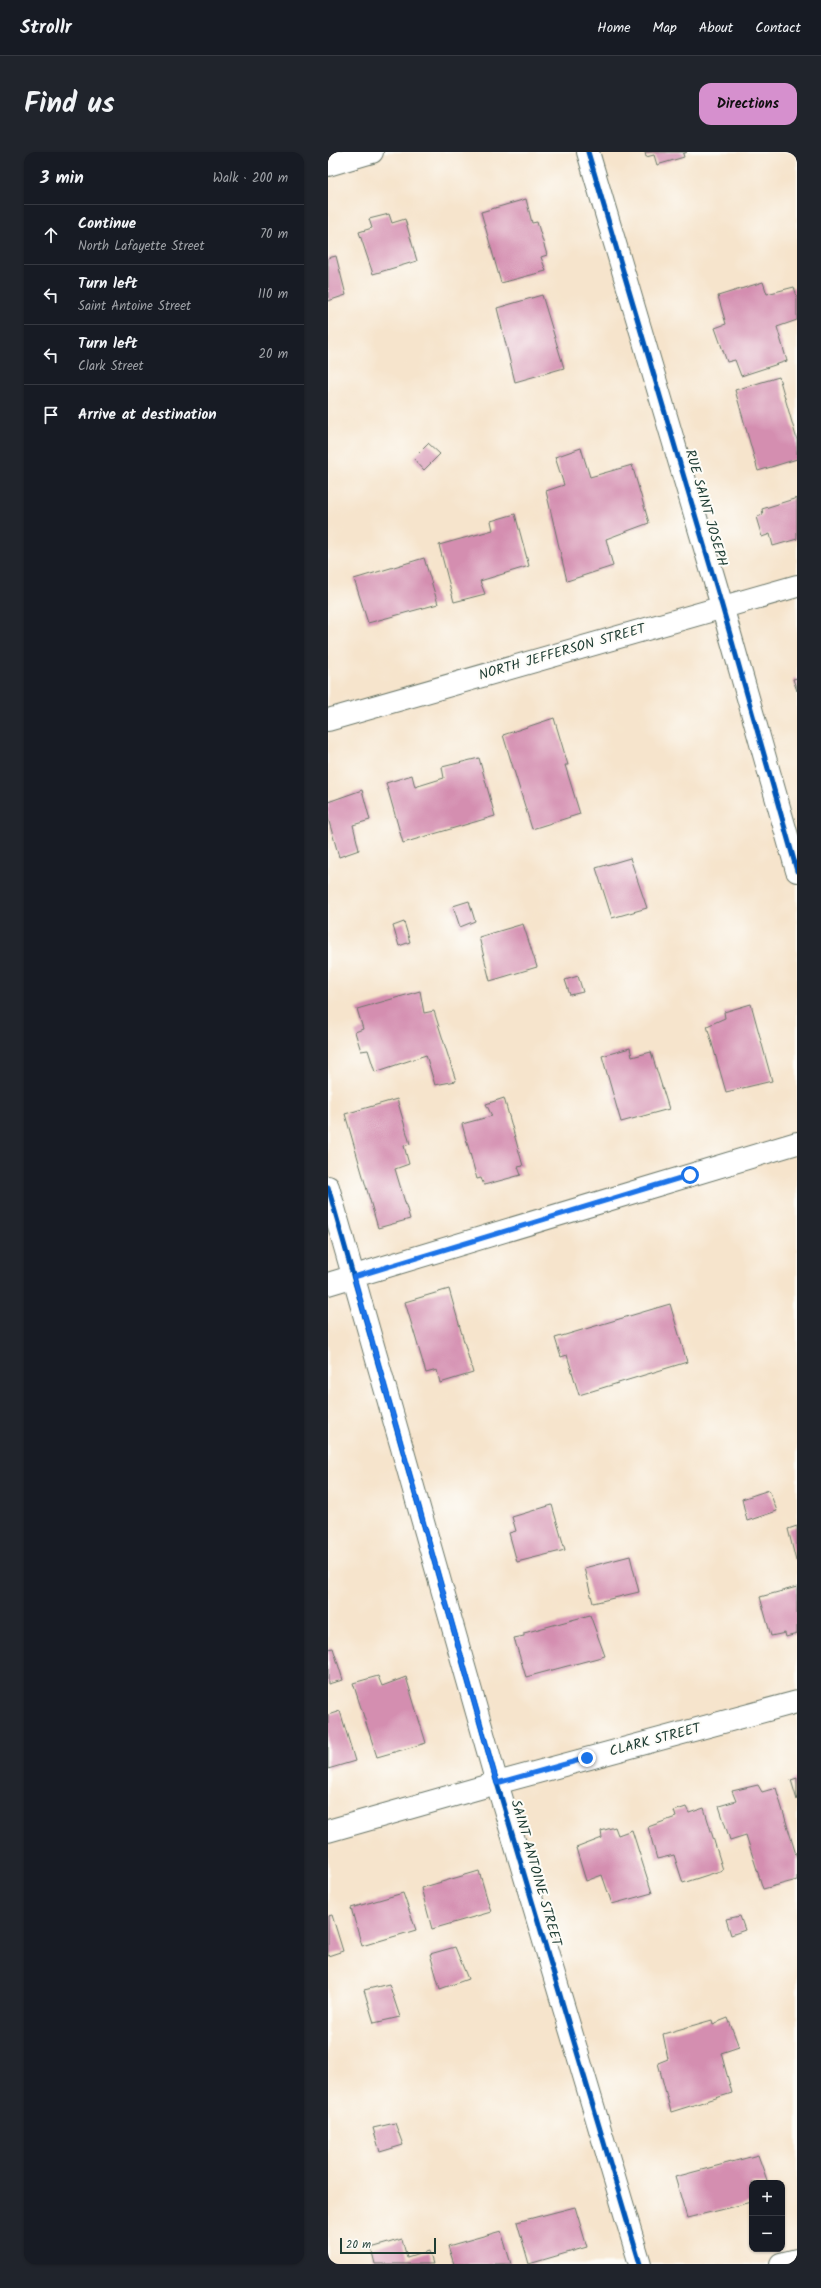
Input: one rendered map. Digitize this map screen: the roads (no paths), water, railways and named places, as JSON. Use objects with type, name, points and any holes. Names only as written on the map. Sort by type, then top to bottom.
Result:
[{"type":"street","points":[[328,165],[372,152]]},
{"type":"street","name":"RUE SAINT JOSEPH","points":[[588,152],[722,606],[797,871]]},
{"type":"street","name":"NORTH JEFFERSON STREET","points":[[328,720],[722,606],[797,586]]},
{"type":"street","points":[[328,1284],[797,1143]]},
{"type":"street","name":"SAINT ANTOINE STREET","points":[[328,1187],[497,1783],[640,2264]]},
{"type":"street","name":"CLARK STREET","points":[[328,1831],[497,1783],[797,1702]]},
{"type":"street","points":[[781,2264],[797,2260]]}]
